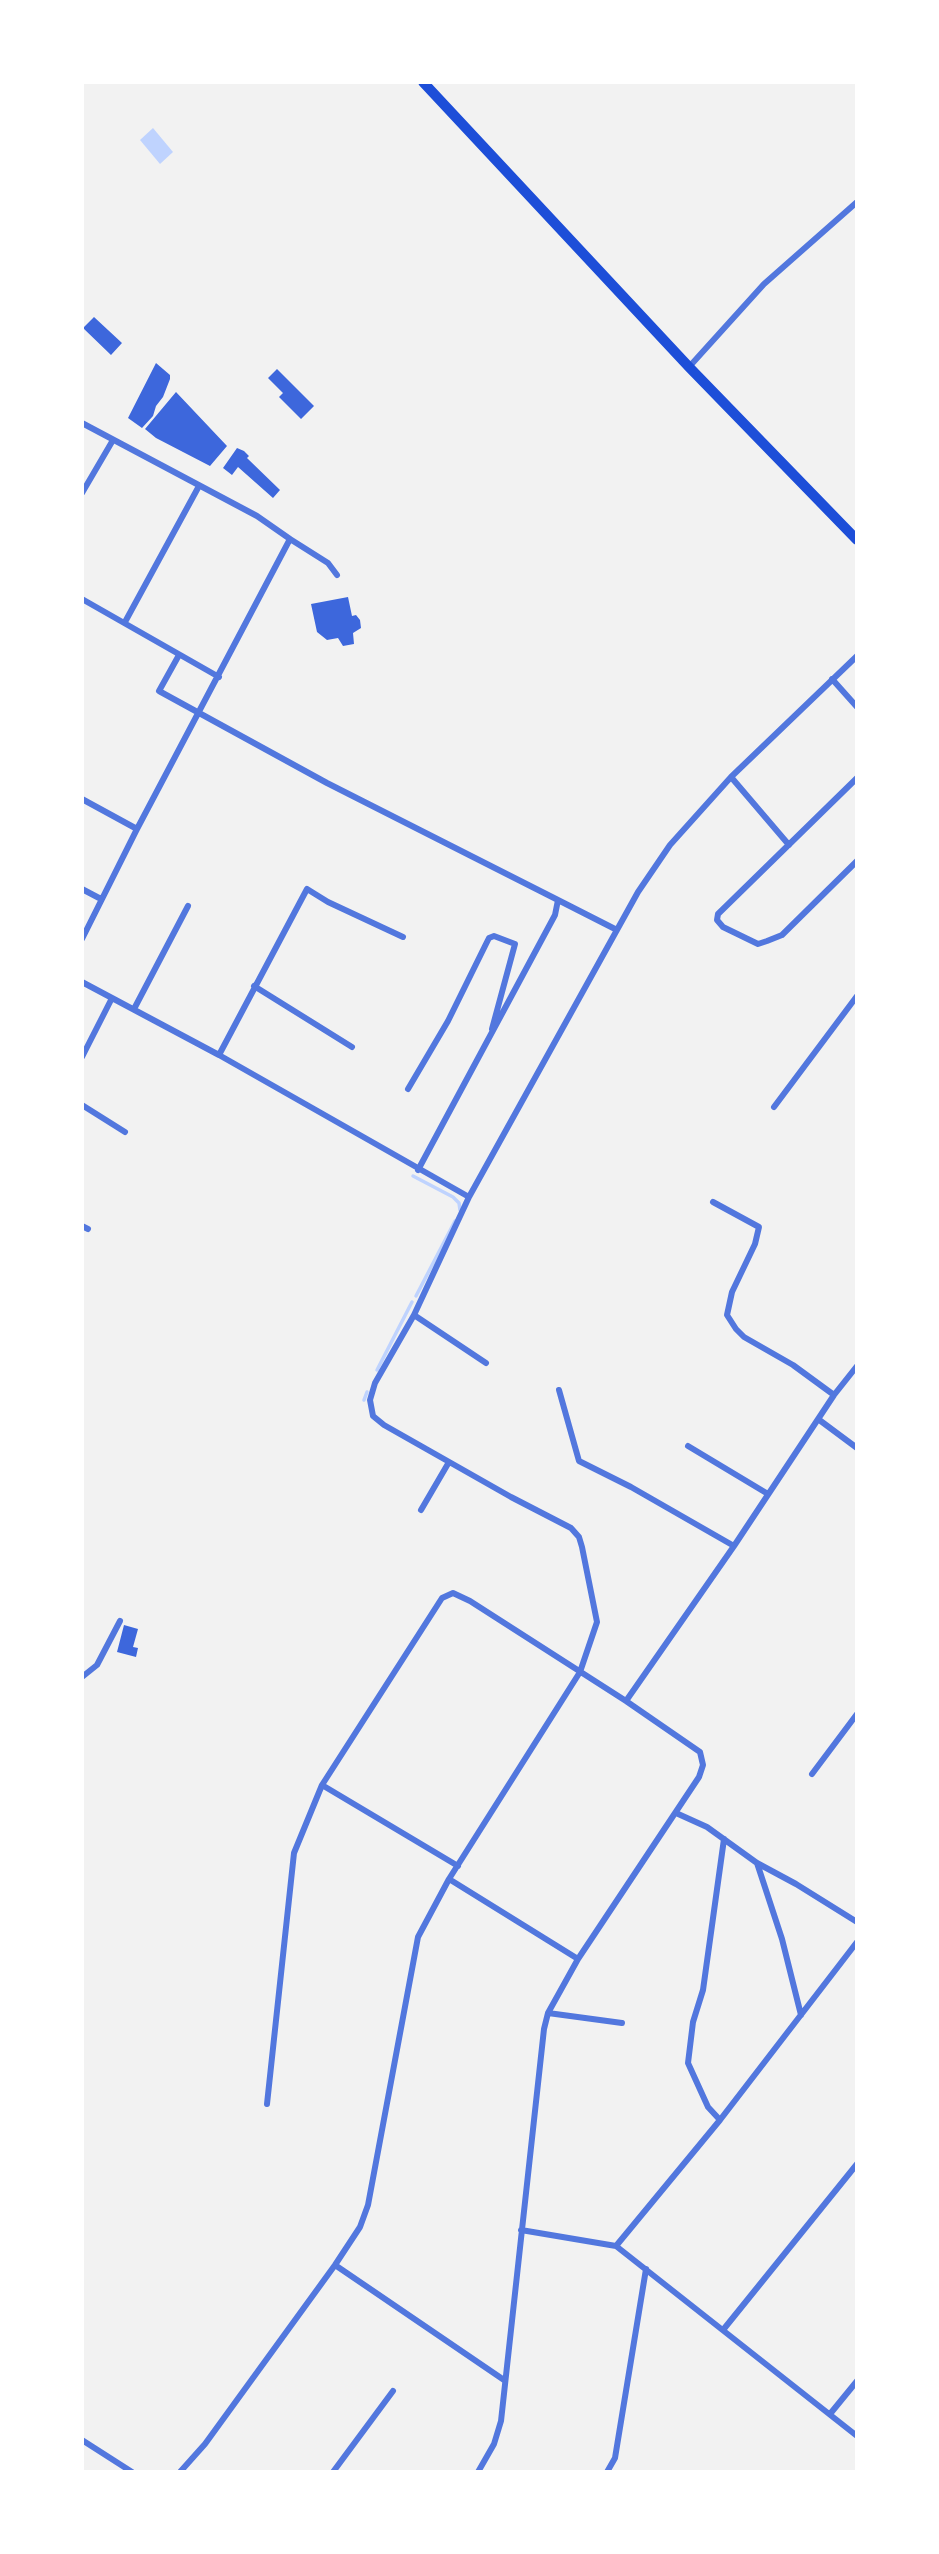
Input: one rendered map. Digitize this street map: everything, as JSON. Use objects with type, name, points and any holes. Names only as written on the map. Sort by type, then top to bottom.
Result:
[{"type":"highway","points":[[423,82],[688,368],[857,540]]},
{"type":"street","points":[[688,368],[764,284],[857,202]]},
{"type":"street","points":[[82,424],[257,516],[328,563],[337,575]]},
{"type":"street","points":[[82,493],[113,440]]},
{"type":"street","points":[[125,622],[199,486]]},
{"type":"street","points":[[82,939],[290,539]]},
{"type":"street","points":[[82,598],[219,677]]},
{"type":"street","points":[[179,655],[159,691],[339,789],[617,930]]},
{"type":"street","points":[[180,2472],[205,2444],[360,2227],[369,2205],[418,1937],[449,1879],[580,1672],[597,1622],[579,1537],[571,1528],[384,1425],[373,1416],[370,1400],[375,1383],[414,1315],[469,1197],[638,892],[670,845],[731,777],[857,656]]},
{"type":"street","points":[[832,679],[857,707]]},
{"type":"street","points":[[731,777],[789,845]]},
{"type":"street","points":[[857,778],[718,914],[717,920],[723,927],[758,944],[782,934],[857,861]]},
{"type":"street","points":[[82,799],[137,830]]},
{"type":"street","points":[[82,889],[102,899]]},
{"type":"street","points":[[219,1055],[307,890],[402,937]]},
{"type":"street","points":[[418,1170],[555,915],[558,900]]},
{"type":"street","points":[[134,1009],[188,906]]},
{"type":"street","points":[[408,1089],[448,1021],[489,938],[494,936],[515,944],[489,1041]]},
{"type":"street","points":[[82,982],[219,1055],[469,1197]]},
{"type":"street","points":[[254,986],[352,1047]]},
{"type":"street","points":[[774,1107],[857,996]]},
{"type":"street","points":[[82,1057],[112,998]]},
{"type":"street","points":[[82,1105],[125,1132]]},
{"type":"street","points":[[713,1202],[759,1227],[755,1244],[732,1292],[727,1315],[744,1337],[793,1365],[834,1395]]},
{"type":"street","points":[[414,1315],[486,1363]]},
{"type":"street","points":[[626,1701],[734,1546],[834,1395],[857,1366]]},
{"type":"street","points":[[559,1390],[579,1461],[631,1487],[734,1546]]},
{"type":"street","points":[[818,1419],[857,1448]]},
{"type":"street","points":[[688,1447],[768,1493]]},
{"type":"street","points":[[421,1510],[449,1462]]},
{"type":"street","points":[[267,2104],[294,1853],[322,1784],[442,1598],[453,1593],[626,1701],[700,1752],[703,1765],[699,1777],[579,1959],[548,2013],[500,2421],[494,2444],[478,2472]]},
{"type":"street","points":[[82,1678],[97,1665],[120,1621]]},
{"type":"street","points":[[812,1774],[857,1714]]},
{"type":"street","points":[[322,1784],[458,1866]]},
{"type":"street","points":[[676,1813],[707,1827],[757,1863],[857,1922]]},
{"type":"street","points":[[720,2120],[708,2107],[688,2063],[693,2022],[703,1990],[723,1839]]},
{"type":"street","points":[[757,1863],[782,1938],[801,2015]]},
{"type":"street","points":[[449,1879],[579,1959]]},
{"type":"street","points":[[616,2246],[720,2120],[857,1942]]},
{"type":"street","points":[[548,2013],[622,2023]]},
{"type":"street","points":[[723,2330],[857,2164]]},
{"type":"street","points":[[522,2230],[616,2246],[857,2436]]},
{"type":"street","points":[[335,2265],[504,2380]]},
{"type":"street","points":[[607,2472],[615,2459],[646,2269]]},
{"type":"street","points":[[830,2414],[857,2381]]},
{"type":"street","points":[[333,2472],[393,2391]]},
{"type":"street","points":[[82,2441],[132,2472]]},
{"type":"water","points":[[153,128],[173,152],[160,164],[140,140]]},
{"type":"building","points":[[94,317],[122,343],[111,355],[83,328]]},
{"type":"building","points":[[156,363],[170,375],[170,379],[153,416],[142,428],[128,418]]},
{"type":"building","points":[[277,369],[314,406],[301,419],[279,397],[283,393],[268,378]]},
{"type":"building","points":[[176,392],[227,446],[210,466],[156,438],[145,429]]},
{"type":"building","points":[[237,448],[244,451],[249,456],[247,458],[280,490],[273,498],[238,467],[232,475],[223,468]]},
{"type":"building","points":[[348,597],[352,616],[356,615],[360,620],[361,628],[353,633],[354,644],[343,646],[338,638],[327,640],[317,632],[311,604]]},
{"type":"building","points":[[124,1625],[138,1629],[133,1647],[138,1648],[136,1657],[117,1652]]},
{"type":"waterway","points":[[413,1176],[453,1197],[459,1203],[460,1210]]},
{"type":"waterway","points":[[416,1296],[455,1221]]},
{"type":"waterway","points":[[377,1370],[412,1302]]},
{"type":"waterway","points":[[364,1400],[367,1392]]}]
